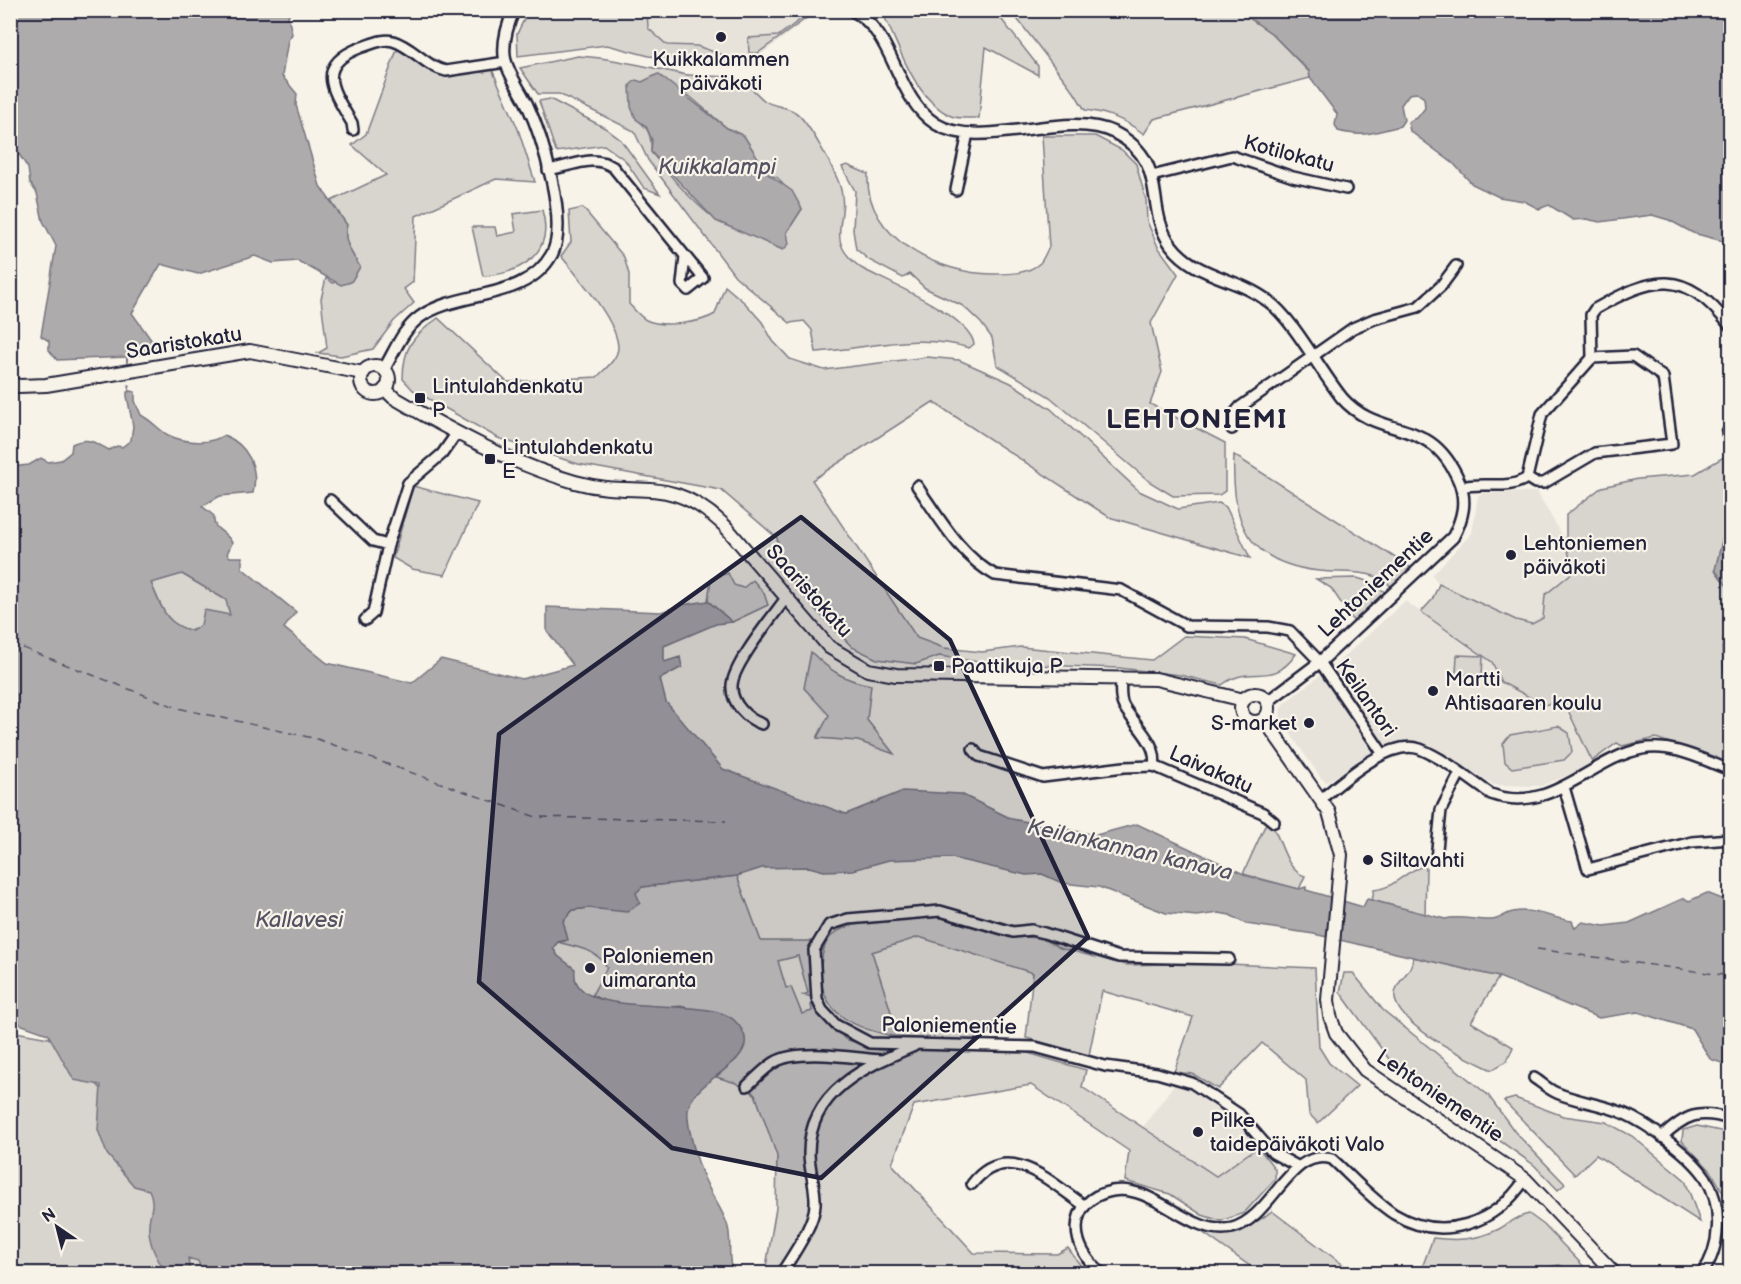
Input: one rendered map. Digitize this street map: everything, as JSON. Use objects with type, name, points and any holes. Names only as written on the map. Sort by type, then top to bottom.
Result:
[{"type":"main road","name":"Saaristokatu","points":[[10,383],[19,386],[46,385],[250,351],[363,373]]},
{"type":"main road","points":[[372,366],[384,369],[389,381],[385,389],[377,393],[369,392],[361,382],[363,373],[372,366]]},
{"type":"main road","name":"Saaristokatu","points":[[385,389],[393,397],[456,434],[515,461],[578,482],[667,490],[687,497],[708,510],[724,526],[829,647],[868,670],[896,675],[1156,679],[1244,700]]},
{"type":"main road","points":[[1254,694],[1262,696],[1268,702],[1268,713],[1264,719],[1257,722],[1246,718],[1242,712],[1244,700],[1254,694]]},
{"type":"main road","name":"Lehtoniementie","points":[[1264,719],[1332,818],[1341,855],[1328,1000],[1330,1016],[1336,1033],[1365,1070],[1525,1179],[1615,1274]]},
{"type":"street","points":[[384,369],[399,339],[419,318],[444,303],[517,285],[535,275],[553,252],[557,226],[548,170],[533,117],[506,62],[507,27],[514,10]]},
{"type":"street","name":"Lehtoniementie","points":[[852,10],[865,18],[875,31],[909,99],[938,126],[968,133],[1050,127],[1098,127],[1128,140],[1138,150],[1152,176],[1163,229],[1181,257],[1194,268],[1268,301],[1343,399],[1370,419],[1422,436],[1439,448],[1453,467],[1461,487],[1462,520],[1453,537],[1320,662],[1268,702]]},
{"type":"street","points":[[352,130],[352,123],[331,87],[330,74],[341,58],[355,50],[388,40],[404,45],[436,68],[446,70],[506,62]]},
{"type":"street","points":[[956,190],[968,133]]},
{"type":"street","name":"Kotilokatu","points":[[1152,176],[1232,156],[1293,177],[1346,189]]},
{"type":"street","points":[[548,170],[599,159],[608,164],[686,256]]},
{"type":"street","points":[[1232,429],[1234,414],[1240,407],[1353,328],[1374,319],[1418,307],[1442,286],[1456,266]]},
{"type":"street","points":[[1461,487],[1476,483],[1515,485],[1527,478],[1542,414],[1592,358],[1591,315],[1595,309],[1645,284],[1669,282],[1699,296],[1731,326]]},
{"type":"street","points":[[1527,478],[1535,483],[1544,483],[1595,453],[1672,444],[1662,377],[1633,356],[1592,358]]},
{"type":"street","points":[[365,620],[373,613],[388,545],[408,483],[442,454],[456,434]]},
{"type":"street","name":"Keilantori","points":[[917,486],[965,553],[979,567],[994,575],[1121,590],[1187,627],[1280,627],[1300,639],[1320,662],[1383,754]]},
{"type":"street","points":[[330,500],[373,541],[388,545]]},
{"type":"street","points":[[762,724],[743,712],[734,698],[733,678],[786,598]]},
{"type":"street","name":"Laivakatu","points":[[1121,677],[1120,694],[1123,704],[1154,749],[1154,766],[1263,813],[1274,822]]},
{"type":"street","points":[[1320,799],[1383,754],[1401,748],[1420,749],[1503,798],[1527,797],[1564,787],[1620,755],[1642,748],[1666,748],[1731,770]]},
{"type":"street","points":[[973,749],[979,756],[1043,777],[1124,766],[1154,766]]},
{"type":"street","points":[[1436,859],[1436,841],[1441,810],[1460,773]]},
{"type":"street","points":[[1564,787],[1587,868],[1692,842],[1731,839]]},
{"type":"street","name":"Paloniementie","points":[[1229,959],[1119,957],[1044,933],[1031,930],[1013,932],[940,911],[848,918],[829,925],[814,950],[815,988],[822,1010],[836,1025],[870,1043],[1035,1047],[1105,1066],[1157,1073],[1192,1083],[1239,1114],[1273,1153],[1297,1166]]},
{"type":"street","points":[[781,1274],[801,1240],[815,1205],[809,1153],[814,1126],[826,1098],[845,1081],[881,1060],[919,1044]]},
{"type":"street","points":[[747,1086],[776,1061],[787,1057],[881,1060]]},
{"type":"street","points":[[1534,1078],[1556,1093],[1623,1113],[1662,1137],[1705,1177],[1713,1192],[1717,1237],[1709,1264],[1702,1274]]},
{"type":"street","points":[[1662,1137],[1682,1119],[1697,1114],[1731,1119]]},
{"type":"street","points":[[1103,1274],[1089,1264],[1076,1238],[1077,1224],[1085,1206],[1112,1191],[1134,1192],[1210,1228],[1231,1228],[1255,1216],[1297,1166],[1323,1156],[1332,1160],[1396,1215],[1425,1226],[1446,1229],[1485,1219],[1515,1195],[1525,1179]]},
{"type":"street","points":[[972,1184],[978,1175],[997,1165],[1012,1162],[1026,1166],[1085,1206]]},
{"type":"highlighted area","points":[[801,517],[950,640],[1088,937],[821,1178],[672,1148],[479,982],[499,734]]},
{"type":"shaded area","points":[[528,11],[647,11],[648,28],[667,45],[697,46],[743,62],[721,64],[649,56],[607,45],[518,56],[517,34]]},
{"type":"shaded area","name":"Kuikkalammen päiväkoti","points":[[647,11],[819,11],[752,61],[743,62],[697,46],[667,45],[648,28]]},
{"type":"shaded area","points":[[808,11],[816,11],[758,53],[749,53],[748,38],[778,36],[809,13]]},
{"type":"shaded area","points":[[884,11],[995,11],[1038,66],[1038,75],[986,47],[979,118],[951,116],[927,98],[918,85],[903,58],[884,16]]},
{"type":"shaded area","points":[[1011,11],[1239,11],[1271,33],[1309,72],[1310,78],[1154,119],[1144,134],[1116,118],[1085,110],[1074,92]]},
{"type":"shaded area","points":[[398,47],[437,73],[449,74],[491,67],[518,129],[535,182],[496,179],[416,216],[413,282],[404,289],[414,303],[394,321],[373,349],[341,356],[318,353],[327,348],[321,299],[326,278],[333,283],[360,267],[347,241],[347,225],[331,201],[386,175],[352,145],[366,134]]},
{"type":"shaded area","points":[[578,56],[689,75],[726,77],[744,83],[769,103],[795,112],[814,135],[840,186],[842,209],[840,238],[842,247],[849,257],[861,268],[943,311],[969,333],[974,344],[969,348],[950,343],[912,341],[816,352],[812,330],[804,321],[790,323],[735,276],[648,160],[634,131],[559,94],[538,94],[520,68]],"holes":[[[642,82],[687,94],[727,128],[744,136],[768,174],[778,178],[802,209],[787,232],[740,229],[723,224],[689,196],[651,152],[649,133],[636,119]]]},
{"type":"shaded area","points":[[550,99],[605,128],[621,140],[660,194],[644,188],[625,160],[604,145],[556,152],[539,101]]},
{"type":"shaded area","points":[[1042,136],[1095,136],[1122,150],[1136,164],[1146,200],[1147,221],[1158,247],[1178,274],[1151,323],[1162,372],[1150,404],[1225,443],[1225,491],[1219,495],[1173,496],[1150,482],[1050,397],[997,365],[992,338],[981,323],[963,306],[925,288],[910,274],[903,278],[869,260],[856,249],[853,230],[855,191],[842,167],[847,165],[868,174],[870,197],[878,217],[892,234],[909,248],[930,260],[974,273],[1013,273],[1035,267],[1041,262],[1049,247]]},
{"type":"shaded area","points":[[583,208],[624,257],[629,274],[629,304],[646,320],[671,324],[709,317],[715,314],[725,286],[762,322],[773,341],[790,359],[824,370],[927,357],[959,360],[1011,383],[1051,409],[1139,491],[1178,509],[1219,503],[1226,507],[1250,558],[1109,517],[933,402],[812,480],[917,638],[944,648],[982,652],[1021,647],[1152,660],[1184,636],[1245,639],[1296,654],[1287,665],[1278,671],[1270,674],[1243,676],[1222,685],[1180,675],[1119,668],[985,663],[939,656],[916,664],[877,659],[852,647],[815,609],[781,567],[777,538],[721,490],[578,464],[498,438],[413,390],[403,379],[407,350],[416,337],[438,318],[507,382],[597,377],[607,367],[616,356],[618,347],[616,336],[596,299],[561,256],[571,242],[569,211]]},
{"type":"shaded area","points":[[542,210],[545,225],[544,238],[532,258],[522,266],[510,271],[483,276],[472,227],[495,227],[497,236],[516,232],[513,214]]},
{"type":"shaded area","points":[[1234,455],[1413,569],[1393,588],[1385,581],[1367,574],[1319,571],[1274,559],[1259,548],[1248,535],[1240,519],[1234,479]]},
{"type":"shaded area","points":[[1727,455],[1730,456],[1730,530],[1723,537],[1715,570],[1730,590],[1730,611],[1722,648],[1724,672],[1730,673],[1730,764],[1656,738],[1622,746],[1617,743],[1592,761],[1563,700],[1544,705],[1501,682],[1492,662],[1421,612],[1432,600],[1439,584],[1516,620],[1532,624],[1543,618],[1545,595],[1573,572],[1566,542],[1566,515],[1602,487],[1638,479],[1695,474]]},
{"type":"shaded area","points":[[413,486],[478,503],[445,575],[412,569],[393,558]]},
{"type":"shaded area","name":"Lehtoniemen päiväkoti","points":[[1537,492],[1566,542],[1573,572],[1545,595],[1543,618],[1532,624],[1516,620],[1439,584],[1432,575],[1472,533],[1478,496],[1482,493]]},
{"type":"shaded area","points":[[728,573],[734,585],[743,588],[753,580],[764,593],[768,605],[732,622],[708,601],[711,579]]},
{"type":"shaded area","points":[[182,574],[226,600],[230,615],[191,630],[183,629],[170,620],[151,583]]},
{"type":"shaded area","points":[[1357,578],[1370,582],[1385,592],[1354,622],[1331,588],[1316,579]]},
{"type":"shaded area","name":"Martti Ahtisaaren koulu","points":[[1405,601],[1492,662],[1501,682],[1563,699],[1566,710],[1592,761],[1580,770],[1541,786],[1494,785],[1422,742],[1404,741],[1385,745],[1336,673],[1335,665]]},
{"type":"shaded area","points":[[811,652],[838,674],[853,681],[871,685],[867,720],[894,754],[858,741],[817,738],[829,715],[804,688]]},
{"type":"shaded area","points":[[1457,655],[1483,656],[1482,676],[1456,674]]},
{"type":"shaded area","points":[[1322,674],[1375,750],[1327,782],[1321,778],[1281,720],[1280,712],[1283,704]]},
{"type":"shaded area","points":[[1558,726],[1569,733],[1572,752],[1564,760],[1512,768],[1505,762],[1503,744],[1510,735]]},
{"type":"shaded area","points":[[1268,819],[1292,867],[1305,876],[1299,889],[1243,874]]},
{"type":"shaded area","points":[[1424,866],[1426,868],[1425,915],[1372,900],[1374,890],[1388,886],[1411,871]]},
{"type":"shaded area","points":[[737,876],[761,941],[812,941],[813,997],[803,995],[808,993],[798,956],[778,961],[786,988],[791,987],[802,1014],[812,1011],[811,1005],[815,1004],[845,1039],[879,1050],[1014,1049],[1086,1070],[1082,1087],[1216,1176],[1258,1147],[1275,1169],[1275,1179],[1244,1213],[1221,1221],[1202,1215],[1170,1194],[1125,1181],[1129,1151],[1031,1085],[914,1105],[892,1164],[974,1253],[1057,1254],[1068,1248],[1086,1273],[765,1273],[776,1208],[777,1156],[755,1094],[736,1083],[716,1077],[737,1059],[685,1006],[625,1006],[592,995],[607,967],[591,952],[558,942],[565,941],[563,921],[573,910],[589,908],[627,911],[635,893],[642,887]]},
{"type":"shaded area","points":[[939,917],[1005,936],[1041,938],[1060,948],[1126,965],[1205,963],[1315,968],[1319,1047],[1329,1063],[1357,1086],[1318,1123],[1309,1114],[1306,1080],[1262,1043],[1218,1089],[1193,1074],[1174,1072],[1193,1017],[1102,991],[1089,1055],[1026,1038],[1033,973],[919,937],[872,952],[899,1037],[855,1024],[833,1008],[826,997],[822,983],[821,966],[824,948],[831,936],[856,924]]},
{"type":"shaded area","points":[[1413,957],[1499,977],[1471,1022],[1513,1047],[1507,1061],[1492,1070],[1434,1039],[1406,1017],[1397,1005],[1395,994]]},
{"type":"shaded area","points":[[1344,973],[1353,973],[1383,1010],[1488,1095],[1515,1132],[1565,1184],[1558,1190],[1534,1165],[1394,1066],[1340,992]]},
{"type":"shaded area","points":[[10,1031],[54,1039],[121,1110],[247,1273],[11,1273]]},
{"type":"shaded area","name":"Pilke taidepäiväkoti Valo","points":[[1175,1083],[1190,1085],[1219,1106],[1251,1136],[1258,1147],[1216,1176],[1143,1127]]},
{"type":"shaded area","points":[[1515,1098],[1563,1116],[1606,1122],[1632,1136],[1685,1180],[1700,1222],[1596,1155],[1575,1175],[1504,1101]]},
{"type":"shaded area","points":[[1697,1126],[1730,1133],[1730,1205],[1711,1171],[1682,1141],[1683,1130]]},
{"type":"shaded area","points":[[1272,1211],[1354,1273],[1251,1273],[1254,1269],[1195,1227],[1216,1231],[1236,1230],[1254,1223]]},
{"type":"shaded area","points":[[1529,1214],[1544,1225],[1590,1273],[1580,1273],[1559,1265],[1519,1273],[1420,1273],[1433,1238],[1459,1239],[1491,1233]]},
{"type":"water","points":[[10,11],[291,11],[288,16],[292,34],[288,40],[282,76],[297,94],[296,105],[320,186],[347,225],[347,241],[360,267],[351,282],[341,285],[298,261],[273,263],[255,256],[198,274],[161,264],[132,313],[159,351],[127,357],[57,360],[49,350],[49,341],[41,336],[56,246],[43,221],[37,193],[30,183],[28,168],[11,142]]},
{"type":"water","points":[[1239,11],[1730,11],[1730,243],[1693,233],[1669,220],[1652,215],[1600,222],[1586,219],[1573,220],[1549,205],[1539,209],[1524,201],[1499,197],[1472,184],[1454,164],[1410,131],[1408,122],[1418,117],[1425,108],[1424,98],[1417,93],[1409,94],[1401,105],[1404,120],[1400,126],[1363,134],[1338,131],[1335,125],[1337,114],[1310,78],[1309,71],[1271,33]]},
{"type":"water","name":"Kuikkalampi","points":[[658,74],[727,128],[744,136],[768,174],[792,191],[802,209],[787,232],[789,244],[783,250],[716,221],[651,152],[652,140],[646,126],[636,119],[631,107],[630,85],[636,80],[642,82]]},
{"type":"water","name":"Kallavesi","points":[[127,392],[135,392],[135,401],[141,415],[168,435],[182,440],[204,442],[224,435],[245,451],[253,466],[253,493],[220,496],[202,506],[214,516],[217,528],[230,539],[232,543],[227,554],[230,557],[242,557],[242,568],[296,612],[284,628],[327,663],[412,683],[441,659],[522,679],[573,665],[547,631],[547,607],[661,612],[681,605],[708,601],[732,622],[716,624],[664,646],[664,662],[680,657],[682,667],[660,679],[666,702],[723,769],[846,814],[903,791],[961,794],[1012,819],[1096,835],[1137,824],[1248,876],[1299,889],[1306,887],[1306,890],[1363,907],[1367,899],[1445,919],[1491,920],[1510,913],[1528,911],[1572,921],[1575,928],[1583,922],[1604,926],[1629,923],[1684,898],[1689,901],[1707,893],[1722,899],[1730,894],[1730,1066],[1710,1059],[1692,1029],[1638,1012],[1599,1018],[1499,977],[1314,934],[1246,924],[1230,915],[1219,913],[1197,916],[1166,913],[1099,887],[1062,883],[1042,874],[1026,875],[952,858],[889,860],[853,870],[824,871],[809,867],[762,868],[737,876],[642,887],[636,893],[640,903],[627,912],[589,908],[573,910],[563,921],[568,940],[558,942],[553,948],[558,956],[575,969],[578,986],[593,996],[614,1002],[696,1008],[719,1012],[734,1020],[744,1034],[745,1046],[739,1056],[703,1087],[693,1098],[688,1110],[691,1136],[700,1168],[729,1230],[730,1261],[733,1273],[203,1274],[198,1261],[188,1258],[190,1273],[169,1273],[158,1260],[151,1243],[149,1225],[152,1201],[149,1190],[134,1186],[107,1154],[98,1130],[101,1085],[74,1080],[48,1034],[11,1021],[11,467],[29,465],[41,458],[48,462],[61,460],[71,452],[72,444],[83,441],[92,441],[109,450],[117,446],[122,447],[131,440],[133,426]],"holes":[[[182,574],[226,600],[230,615],[204,610],[201,625],[192,631],[175,624],[170,619],[161,607],[151,583]]]},
{"type":"water","points":[[1730,530],[1730,590],[1715,570],[1723,537]]},
{"type":"waterway","points":[[127,357],[127,362]]},
{"type":"waterway","points":[[129,385],[129,391]]},
{"type":"ferry route","points":[[10,643],[178,708],[317,739],[536,817],[726,821]]},
{"type":"ferry route","points":[[1537,949],[1730,976]]},
{"type":"place","name":"Kuikkalammen päiväkoti","points":[[721,37]]},
{"type":"place","name":"Lintulahdenkatu P","points":[[420,398]]},
{"type":"place","name":"Lintulahdenkatu E","points":[[490,459]]},
{"type":"place","name":"Lehtoniemen päiväkoti","points":[[1511,555]]},
{"type":"place","name":"Paattikuja P","points":[[939,666]]},
{"type":"place","name":"Martti Ahtisaaren koulu","points":[[1433,691]]},
{"type":"place","name":"S-market","points":[[1309,723]]},
{"type":"place","name":"Siltavahti","points":[[1368,860]]},
{"type":"place","name":"Paloniemen uimaranta","points":[[590,968]]},
{"type":"place","name":"Pilke taidepäiväkoti Valo","points":[[1198,1132]]},
{"type":"district","name":"LEHTONIEMI","points":[[1197,420]]},
{"type":"water label","name":"Keilankannan kanava","points":[[1130,850]]}]
